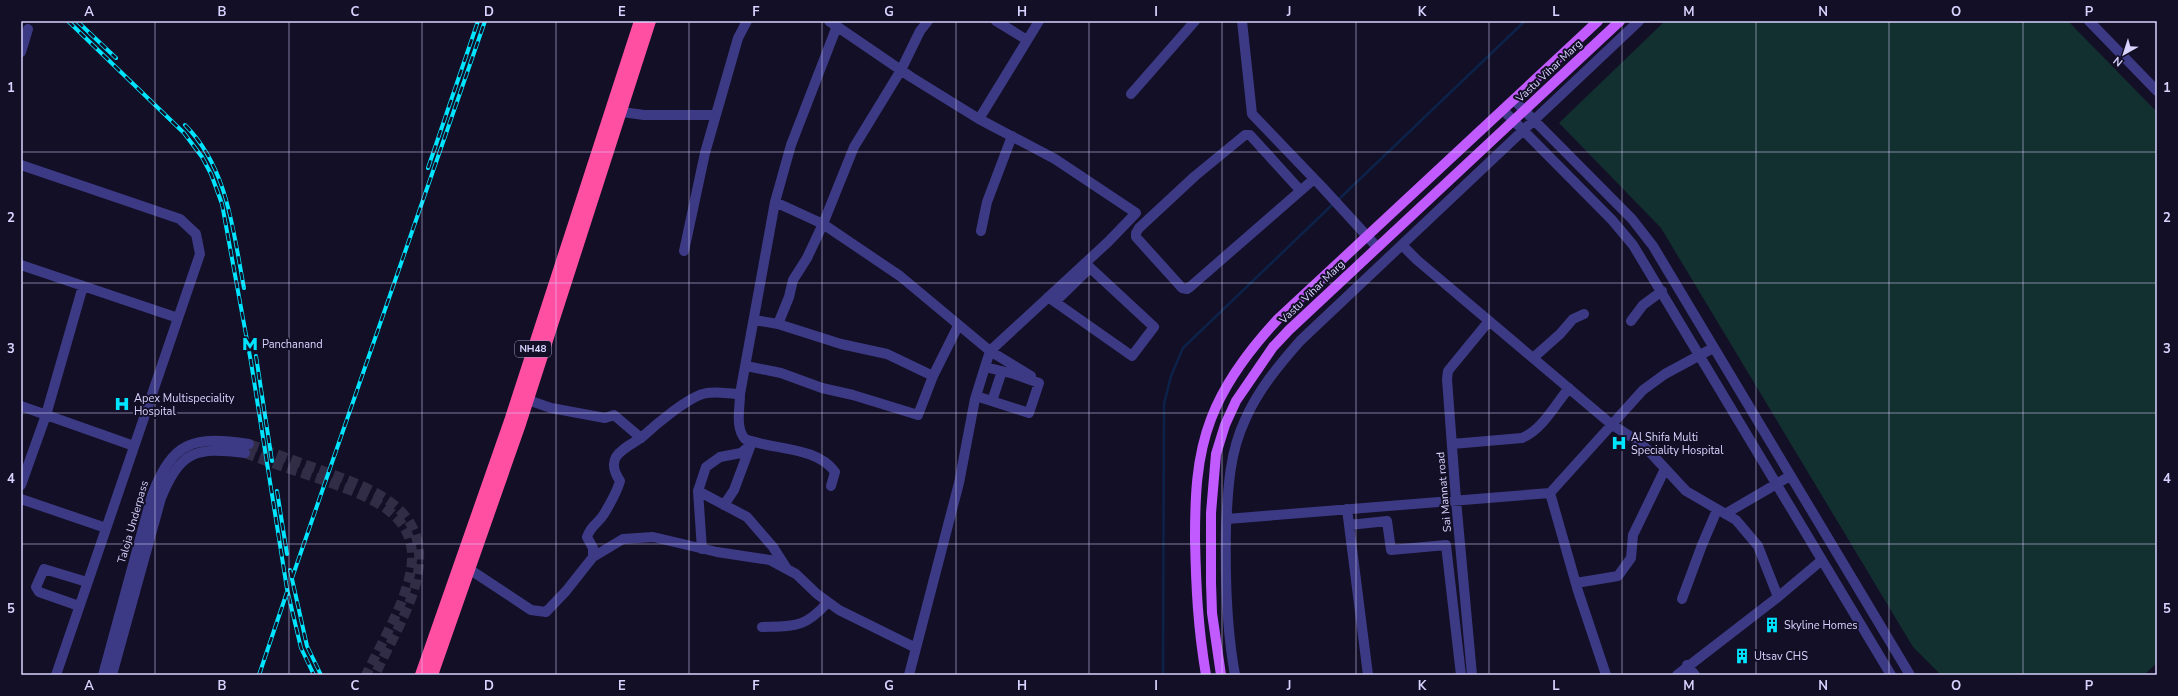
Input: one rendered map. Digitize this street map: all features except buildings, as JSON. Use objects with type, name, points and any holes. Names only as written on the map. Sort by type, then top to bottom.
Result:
[{"type":"highway","name":"NH48","points":[[421,675],[510,421],[640,21]]},
{"type":"highway","name":"NH48","points":[[432,675],[528,400],[622,112],[650,21]]},
{"type":"main road","points":[[1206,675],[1196,599],[1195,513],[1199,465],[1211,420],[1233,378],[1261,337],[1366,236],[1598,21]]},
{"type":"main road","name":"Vastu Vihar Marg","points":[[1221,675],[1212,613],[1210,513],[1214,467],[1225,425],[1246,386],[1273,347],[1376,247],[1620,21]]},
{"type":"street","points":[[684,251],[703,160],[738,38],[747,21]]},
{"type":"street","points":[[778,324],[789,297],[793,280],[807,258],[823,224],[854,147],[901,70],[920,31],[928,21]]},
{"type":"street","points":[[996,21],[1027,40]]},
{"type":"street","points":[[979,119],[1039,21]]},
{"type":"street","points":[[1131,94],[1195,21]]},
{"type":"street","points":[[1242,21],[1252,114],[1323,188],[1376,247]]},
{"type":"street","points":[[1235,675],[1228,615],[1225,569],[1229,475],[1236,444],[1244,422],[1258,396],[1300,341],[1640,21]]},
{"type":"street","points":[[2089,21],[2157,91]]},
{"type":"street","points":[[831,486],[835,472],[829,463],[806,454],[752,444],[745,440],[742,436],[739,418],[740,394],[756,320],[775,202],[791,145],[833,23],[901,70],[979,119],[1055,160],[1136,213],[1087,266],[1051,300],[990,351],[976,396],[959,483],[909,675]]},
{"type":"street","points":[[21,52],[28,29]]},
{"type":"street","points":[[1514,100],[1639,227],[1868,608],[1910,675]]},
{"type":"street","points":[[1503,110],[1624,233],[1662,291],[1891,675]]},
{"type":"street","points":[[622,112],[644,115],[716,115]]},
{"type":"street","points":[[1300,190],[1250,135],[1245,135],[1195,176],[1139,228],[1136,233],[1136,237],[1182,288],[1187,289],[1314,179]]},
{"type":"street","points":[[981,232],[987,202],[1012,136]]},
{"type":"street","points":[[21,165],[180,219],[196,234],[200,254],[56,675]]},
{"type":"street","points":[[775,202],[823,224],[900,276],[958,326],[990,351],[1030,376]]},
{"type":"street","points":[[1402,246],[1532,358],[1612,424],[1636,440],[1686,491],[1736,520],[1758,546],[1778,598]]},
{"type":"street","points":[[21,265],[178,318]]},
{"type":"street","points":[[1051,300],[1132,356],[1154,327],[1087,266]]},
{"type":"street","points":[[21,485],[46,415],[83,286]]},
{"type":"street","points":[[1631,321],[1643,305],[1662,291]]},
{"type":"street","points":[[1532,358],[1560,334],[1573,319],[1584,314]]},
{"type":"street","points":[[756,320],[778,324],[841,344],[887,354],[933,376]]},
{"type":"street","name":"Sai Mannat road","points":[[1472,675],[1456,500],[1448,371],[1489,321]]},
{"type":"street","points":[[746,366],[781,373],[822,388],[853,395],[918,415],[933,376],[958,326]]},
{"type":"street","points":[[1227,519],[1550,493],[1612,424],[1654,381],[1699,354],[1713,348]]},
{"type":"street","points":[[976,396],[1029,413],[1039,383],[985,367]]},
{"type":"street","points":[[992,401],[1002,371]]},
{"type":"street","points":[[1452,444],[1522,438],[1527,436],[1539,425],[1569,388]]},
{"type":"street","points":[[593,557],[593,548],[588,537],[590,528],[604,514],[609,502],[618,491],[620,481],[613,470],[613,463],[622,450],[641,438],[656,424],[684,405],[706,393],[740,394]]},
{"type":"street","points":[[1728,401],[1741,395]]},
{"type":"street","points":[[528,400],[550,408],[605,418],[614,415],[641,438]]},
{"type":"street","points":[[21,406],[134,446]]},
{"type":"street","name":"Taloja Underpass","points":[[103,675],[152,495],[160,472],[172,456],[193,443],[217,440],[247,449],[216,450],[196,453],[180,463],[170,477],[161,498],[112,675]]},
{"type":"street","points":[[702,549],[698,491],[706,467],[720,457],[742,453],[752,444]]},
{"type":"street","points":[[724,505],[734,490],[752,444]]},
{"type":"street","points":[[1576,583],[1618,576],[1631,558],[1633,535],[1665,468]]},
{"type":"street","points":[[1682,599],[1702,544],[1721,512],[1790,476]]},
{"type":"street","points":[[698,491],[747,517],[773,547],[787,569]]},
{"type":"street","points":[[1550,493],[1576,583],[1606,675]]},
{"type":"street","points":[[21,499],[106,528]]},
{"type":"street","points":[[1347,509],[1368,675]]},
{"type":"street","points":[[1349,525],[1387,521],[1391,550],[1446,545],[1461,675]]},
{"type":"street","points":[[469,569],[531,610],[546,612],[566,591],[593,557],[623,539],[653,537],[702,549],[770,560],[796,574],[817,594],[839,610],[916,648]]},
{"type":"street","points":[[1677,675],[1687,665],[1778,598],[1822,560]]},
{"type":"street","points":[[79,606],[39,592],[36,587],[44,569],[87,582]]},
{"type":"street","points":[[762,627],[796,626],[815,617],[828,602]]},
{"type":"street","points":[[1855,615],[1868,608]]},
{"type":"street","points":[[1687,665],[1695,675]]},
{"type":"green space","points":[[1665,21],[2068,21],[2157,112],[2157,663],[2144,675],[1941,675],[1913,647],[1661,228],[1559,123]]},
{"type":"waterway","points":[[1338,200],[1525,21]]},
{"type":"waterway","points":[[1163,675],[1164,404],[1171,376],[1183,348],[1334,203]]},
{"type":"tunnel","points":[[249,444],[360,485],[393,504],[405,516],[414,531],[419,550],[418,572],[415,585],[400,625],[375,675]]},
{"type":"tunnel","points":[[245,453],[334,484],[369,498],[384,507],[397,518],[407,532],[412,549],[411,569],[408,582],[399,609],[366,675]]},
{"type":"railway","points":[[68,21],[184,133],[202,157],[211,174],[222,204],[251,362],[287,589],[301,648],[314,675]]},
{"type":"railway","points":[[77,21],[116,58]]},
{"type":"railway","points":[[428,168],[478,21]]},
{"type":"railway","points":[[292,578],[485,21]]},
{"type":"railway","points":[[185,125],[199,142],[211,161],[220,180],[232,223],[244,288]]},
{"type":"railway","points":[[256,356],[272,461]]},
{"type":"railway","points":[[277,491],[287,554]]},
{"type":"railway","points":[[290,570],[307,646],[321,675]]},
{"type":"railway","points":[[259,675],[287,592]]},
{"type":"place","name":"Panchanand","points":[[250,344]]},
{"type":"place","name":"Apex Multispeciality Hospital","points":[[122,404]]},
{"type":"place","name":"Al Shifa Multi Speciality Hospital","points":[[1619,443]]},
{"type":"place","name":"Skyline Homes","points":[[1772,625]]},
{"type":"place","name":"Utsav CHS","points":[[1742,656]]}]
